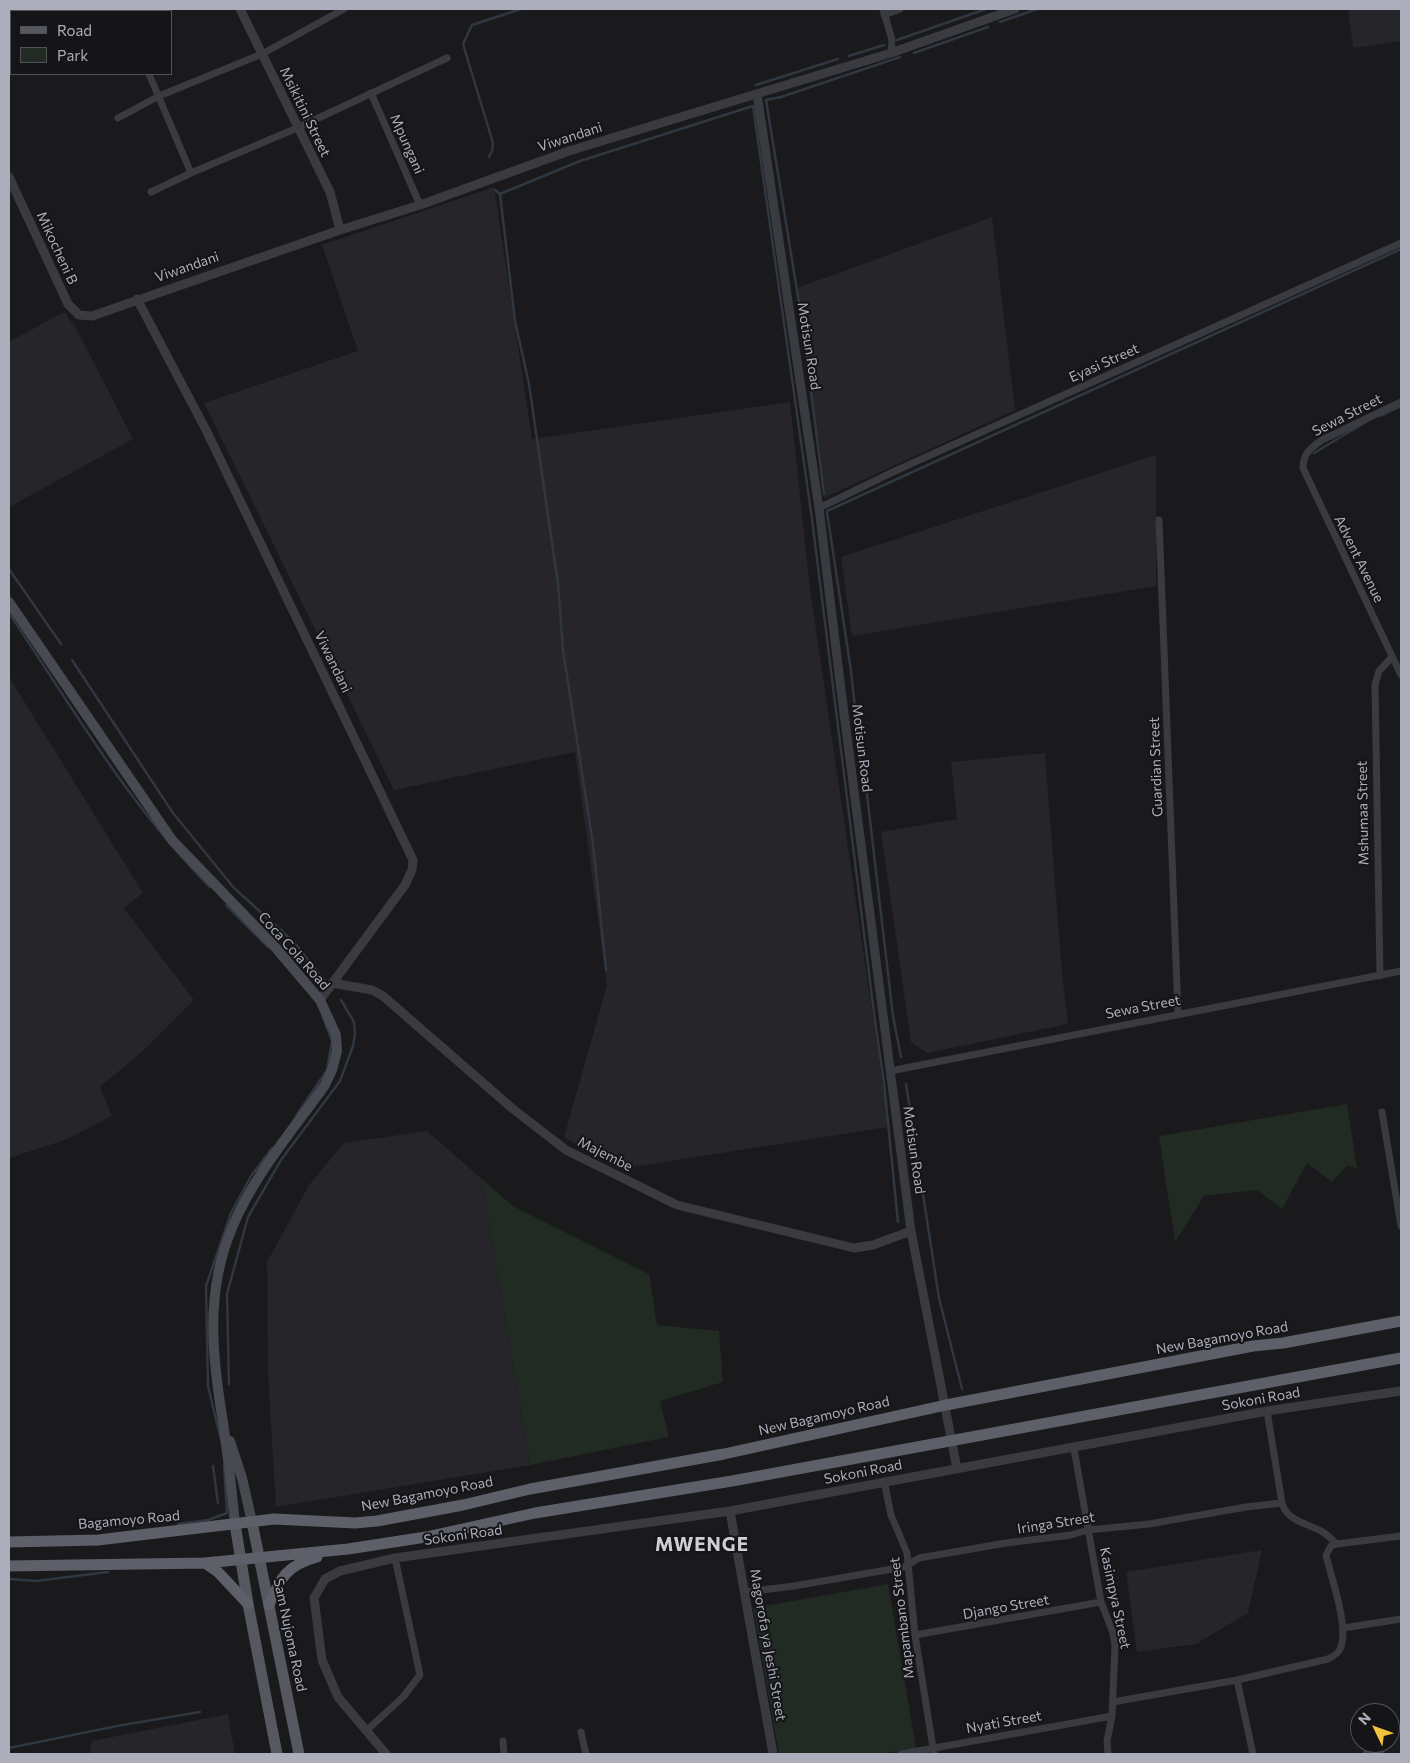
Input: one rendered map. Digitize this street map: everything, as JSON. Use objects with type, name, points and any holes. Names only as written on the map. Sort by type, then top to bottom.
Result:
[{"type":"highway","name":"New Bagamoyo Road","points":[[252,1522],[274,1520],[355,1523],[463,1505],[530,1489],[724,1454],[946,1405],[1253,1346],[1283,1343],[1401,1321]]},
{"type":"highway","points":[[9,1566],[206,1563],[348,1549],[426,1537],[496,1521],[950,1441],[1401,1358]]},
{"type":"highway","name":"Bagamoyo Road","points":[[9,1542],[98,1540],[252,1522]]},
{"type":"highway","points":[[269,1605],[278,1582],[297,1564],[348,1549]]},
{"type":"highway","points":[[206,1563],[218,1572],[248,1604]]},
{"type":"main road","name":"Coca Cola Road","points":[[9,602],[172,840],[275,947],[320,1000],[336,1035],[337,1051],[332,1070],[325,1085],[260,1177],[238,1215],[220,1268],[214,1313],[213,1361],[223,1422],[235,1524]]},
{"type":"main road","name":"Coca Cola Road","points":[[223,1422],[242,1478],[252,1522]]},
{"type":"main road","name":"Sam Nujoma Road","points":[[252,1522],[299,1754]]},
{"type":"main road","points":[[235,1524],[248,1604],[277,1754]]},
{"type":"street","name":"Msikitini Street","points":[[240,9],[330,192],[340,230]]},
{"type":"street","points":[[118,118],[159,96],[262,54],[344,9]]},
{"type":"street","points":[[892,53],[892,40],[883,12],[900,9]]},
{"type":"street","name":"Viwandani","points":[[92,316],[340,230],[420,205],[569,151],[892,53],[1015,9]]},
{"type":"street","points":[[151,192],[297,128],[447,58]]},
{"type":"street","points":[[149,75],[191,173]]},
{"type":"street","name":"Mpungani","points":[[371,92],[420,205]]},
{"type":"street","name":"Motisun Road","points":[[757,94],[819,508],[911,1231],[946,1405],[950,1441],[957,1469]]},
{"type":"street","name":"Mikocheni B","points":[[9,177],[68,304],[79,315],[92,316]]},
{"type":"street","name":"Eyasi Street","points":[[819,508],[894,470],[1401,243]]},
{"type":"street","name":"Viwandani","points":[[137,299],[206,430],[413,860],[412,870],[405,885],[320,1000]]},
{"type":"street","name":"Sewa Street","points":[[1306,453],[1322,440],[1401,402]]},
{"type":"street","name":"Advent Avenue","points":[[1306,453],[1303,458],[1303,468],[1401,675]]},
{"type":"street","name":"Guardian Street","points":[[1159,520],[1178,1013]]},
{"type":"street","name":"Mshumaa Street","points":[[1380,976],[1374,685],[1379,671],[1392,656]]},
{"type":"street","name":"Sewa Street","points":[[890,1071],[1178,1013],[1401,971]]},
{"type":"street","name":"Majembe","points":[[332,983],[372,990],[383,996],[513,1109],[566,1150],[677,1205],[854,1248],[873,1245],[911,1231]]},
{"type":"street","points":[[1382,1112],[1401,1226]]},
{"type":"street","name":"Sokoni Road","points":[[366,1731],[338,1697],[322,1660],[314,1598],[321,1583],[329,1575],[353,1566],[396,1558],[730,1511],[884,1481],[1074,1449],[1267,1411],[1401,1390]]},
{"type":"street","points":[[1267,1411],[1283,1509],[1298,1521],[1320,1530],[1337,1544]]},
{"type":"street","name":"Kasimpya Street","points":[[1074,1449],[1101,1602],[1115,1646],[1112,1716],[1107,1741],[1108,1754]]},
{"type":"street","name":"Mapambano Street","points":[[884,1481],[891,1515],[906,1548],[916,1635],[933,1751]]},
{"type":"street","name":"Iringa Street","points":[[745,1592],[794,1586],[908,1566],[919,1558],[1006,1543],[1071,1535],[1088,1530],[1149,1524],[1246,1507],[1282,1503]]},
{"type":"street","name":"Magorofa ya Jeshi Street","points":[[730,1511],[773,1754]]},
{"type":"street","points":[[1113,1702],[1238,1680],[1328,1659],[1338,1653],[1341,1647],[1343,1628],[1326,1555],[1331,1546],[1401,1536]]},
{"type":"street","points":[[386,1754],[366,1731],[403,1697],[420,1675],[396,1558]]},
{"type":"street","name":"Django Street","points":[[916,1635],[1101,1602]]},
{"type":"street","points":[[1343,1628],[1401,1619]]},
{"type":"street","points":[[1238,1680],[1253,1754]]},
{"type":"street","name":"Nyati Street","points":[[901,1754],[933,1751],[1112,1716]]},
{"type":"street","points":[[581,1732],[586,1754]]},
{"type":"street","points":[[503,1740],[504,1754]]},
{"type":"street","points":[[1366,1754],[1381,1754]]},
{"type":"shaded area","points":[[1348,9],[1401,9],[1401,41],[1353,48]]},
{"type":"shaded area","points":[[494,187],[532,439],[790,402],[810,589],[889,1127],[618,1169],[564,1137],[607,985],[575,752],[394,790],[204,403],[358,351],[322,245]]},
{"type":"shaded area","points":[[992,217],[1015,410],[824,498],[797,288]]},
{"type":"shaded area","points":[[64,312],[76,328],[133,439],[9,507],[9,342]]},
{"type":"shaded area","points":[[1156,455],[1156,586],[852,636],[841,557]]},
{"type":"shaded area","points":[[9,677],[143,893],[124,908],[194,1000],[145,1049],[100,1087],[112,1116],[65,1140],[9,1158]]},
{"type":"shaded area","points":[[1045,753],[1062,973],[1068,1024],[927,1053],[911,1042],[881,832],[957,819],[951,762]]},
{"type":"shaded area","points":[[427,1131],[481,1178],[530,1465],[276,1507],[268,1374],[267,1262],[309,1185],[344,1143]]},
{"type":"shaded area","points":[[1262,1550],[1248,1613],[1196,1644],[1137,1652],[1126,1572]]},
{"type":"shaded area","points":[[228,1714],[235,1754],[90,1754],[92,1741]]},
{"type":"green space","points":[[1347,1104],[1357,1168],[1347,1166],[1332,1182],[1307,1163],[1282,1209],[1257,1190],[1204,1196],[1175,1242],[1159,1136]]},
{"type":"green space","points":[[481,1178],[513,1206],[649,1274],[657,1325],[719,1331],[723,1382],[660,1401],[669,1437],[530,1465]]},
{"type":"green space","points":[[888,1584],[916,1748],[882,1754],[779,1754],[753,1608]]},
{"type":"waterway","points":[[489,157],[493,143],[463,44],[472,25],[521,9]]},
{"type":"waterway","points":[[897,40],[986,9]]},
{"type":"waterway","points":[[1000,22],[1037,9]]},
{"type":"waterway","points":[[914,53],[988,27]]},
{"type":"waterway","points":[[849,56],[884,45]]},
{"type":"waterway","points":[[824,494],[802,321],[766,100],[781,97],[900,57]]},
{"type":"waterway","points":[[756,85],[838,59]]},
{"type":"waterway","points":[[500,194],[580,161],[753,106],[812,519],[884,1083],[898,1222]]},
{"type":"waterway","points":[[495,190],[500,194],[515,321],[529,384],[558,584],[563,650],[593,844],[606,970]]},
{"type":"waterway","points":[[827,511],[1401,249]]},
{"type":"waterway","points":[[1380,416],[1401,406]]},
{"type":"waterway","points":[[1314,453],[1366,422]]},
{"type":"waterway","points":[[827,512],[851,671],[893,1016],[901,1057]]},
{"type":"waterway","points":[[9,569],[61,644]]},
{"type":"waterway","points":[[9,613],[79,720],[128,790],[181,856],[210,887]]},
{"type":"waterway","points":[[72,660],[173,813],[234,888],[294,942],[325,981]]},
{"type":"waterway","points":[[226,905],[268,947]]},
{"type":"waterway","points":[[229,1384],[227,1294],[248,1217],[281,1160],[340,1081],[353,1046],[355,1034],[354,1022],[341,1000]]},
{"type":"waterway","points":[[296,1116],[327,1070],[332,1041],[322,1015]]},
{"type":"waterway","points":[[906,1084],[939,1298],[962,1389]]},
{"type":"waterway","points":[[221,1440],[208,1386],[206,1286],[231,1213],[251,1176],[272,1148]]},
{"type":"waterway","points":[[178,1524],[208,1520],[227,1513],[224,1465]]},
{"type":"waterway","points":[[213,1466],[218,1503]]},
{"type":"waterway","points":[[9,1579],[36,1581],[108,1572]]},
{"type":"waterway","points":[[9,1748],[117,1726],[200,1712]]},
{"type":"district","name":"MWENGE","points":[[702,1545]]}]
